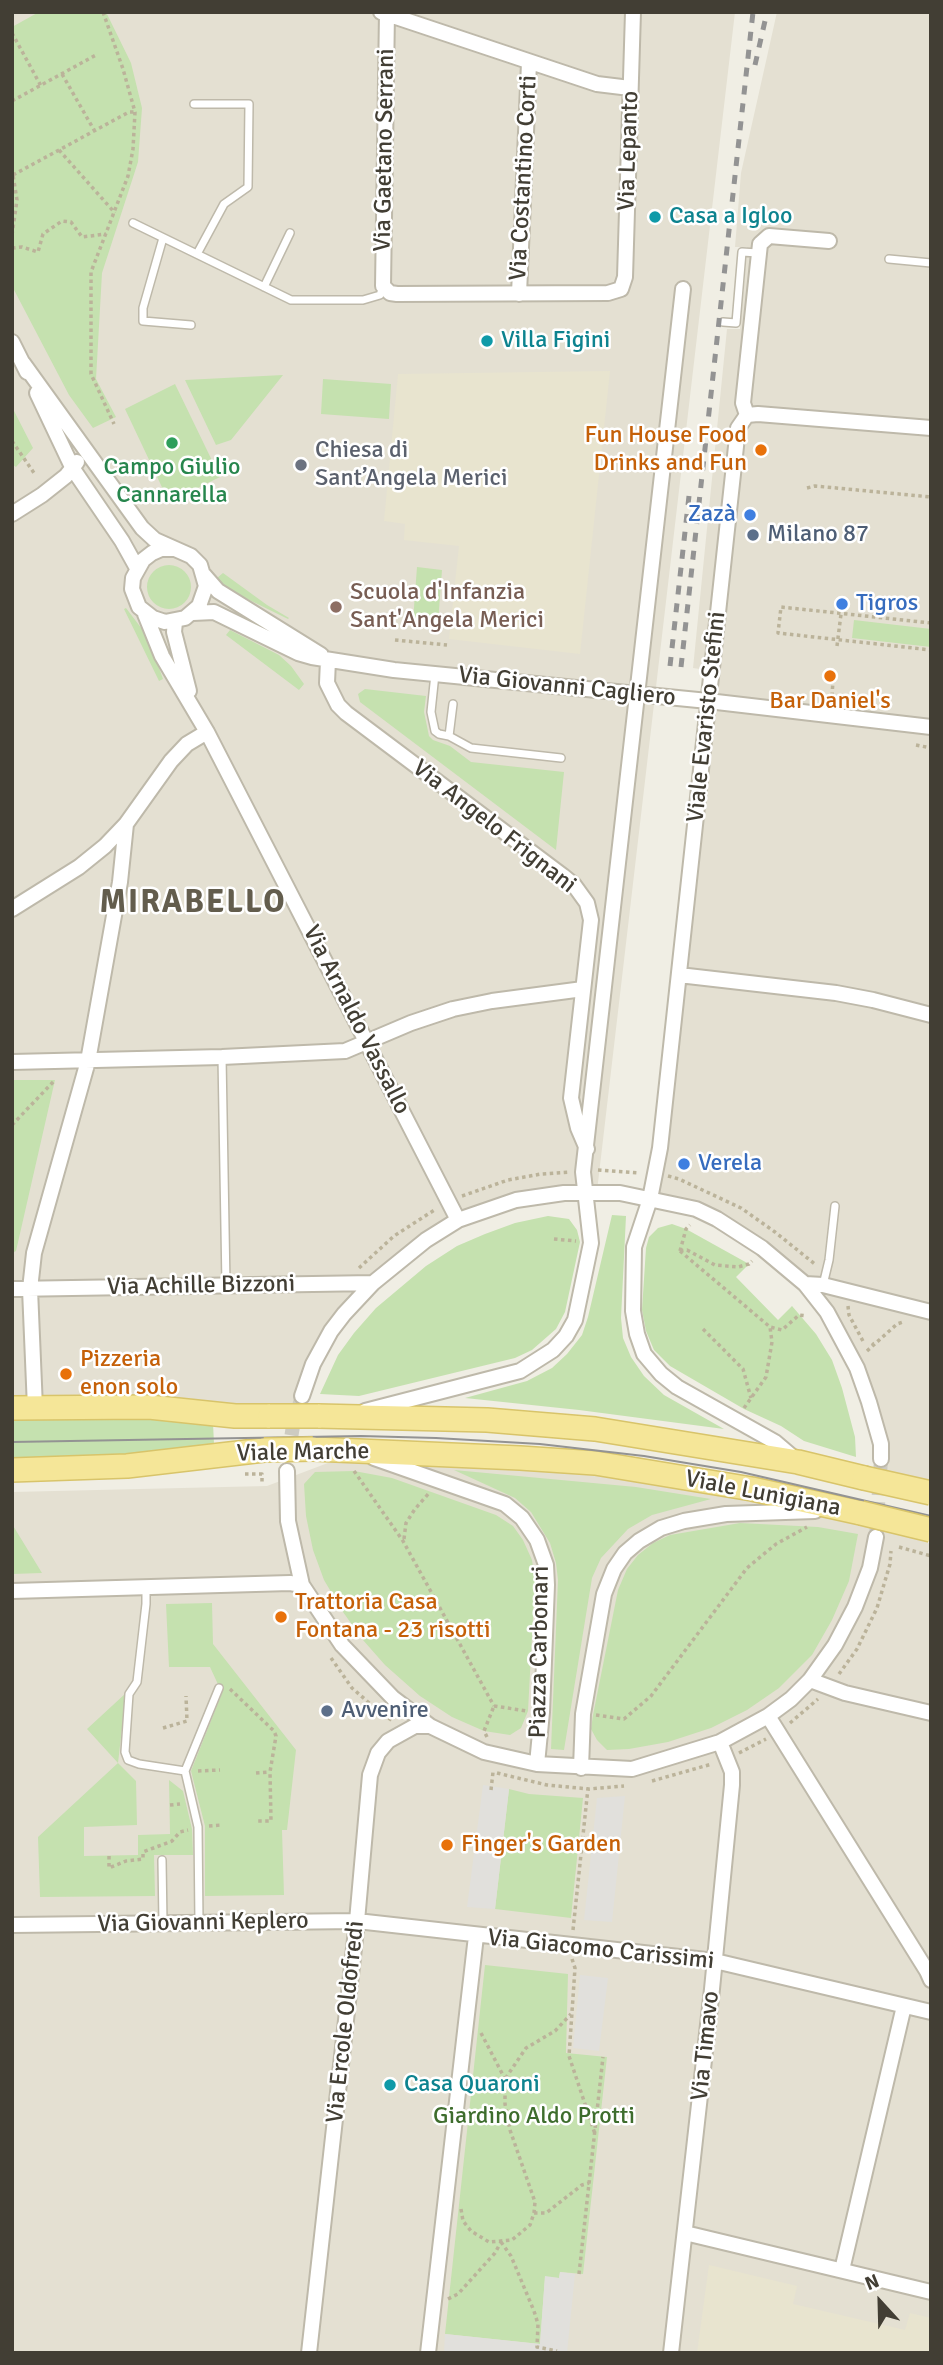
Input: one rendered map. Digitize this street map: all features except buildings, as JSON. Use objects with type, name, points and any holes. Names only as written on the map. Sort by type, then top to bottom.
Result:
[{"type":"main road","name":"Viale Marche","points":[[24,1408],[149,1407],[234,1416],[350,1415],[487,1420],[595,1429]]},
{"type":"main road","name":"Viale Lunigiana","points":[[595,1429],[799,1462],[931,1493]]},
{"type":"main road","name":"Viale Marche","points":[[12,1470],[127,1466],[264,1450],[313,1449],[595,1463]]},
{"type":"main road","name":"Viale Lunigiana","points":[[595,1463],[752,1489],[931,1530]]},
{"type":"street","name":"Via Lepanto","points":[[519,293],[608,293],[621,289],[625,277],[632,12]]},
{"type":"street","points":[[385,13],[597,84],[630,88]]},
{"type":"street","name":"Via Gaetano Serrani","points":[[383,286],[385,13]]},
{"type":"street","name":"Via Costantino Corti","points":[[519,293],[530,63]]},
{"type":"street","points":[[761,246],[772,236],[829,241]]},
{"type":"street","name":"Viale Evaristo Stefini","points":[[650,1199],[660,1148],[738,428],[747,415],[743,403],[761,246]]},
{"type":"street","points":[[383,286],[390,293],[397,294],[519,293]]},
{"type":"street","points":[[350,1415],[520,1371],[553,1350],[566,1336],[575,1320],[591,1243],[583,1172],[683,289]]},
{"type":"street","points":[[12,342],[23,363],[142,528],[155,540],[191,556],[200,565],[204,575],[204,597],[193,613],[175,622],[165,622],[145,614]]},
{"type":"street","name":"Via Arnaldo Vassallo","points":[[23,363],[73,469],[137,568],[132,589],[162,656],[207,732],[458,1220]]},
{"type":"street","points":[[747,415],[931,428]]},
{"type":"street","points":[[12,514],[42,495],[73,469],[86,449]]},
{"type":"street","points":[[137,568],[152,553],[175,549]]},
{"type":"street","name":"Via Giovanni Cagliero","points":[[204,575],[218,592],[328,660]]},
{"type":"street","name":"Via Giovanni Cagliero","points":[[193,613],[214,612],[298,653],[328,660],[931,727]]},
{"type":"street","name":"Via Arnaldo Vassallo","points":[[175,622],[174,632],[194,709]]},
{"type":"street","name":"Via Angelo Frignani","points":[[328,660],[327,683],[338,705],[346,713],[563,876],[587,903],[591,920],[571,1098],[578,1128],[587,1150]]},
{"type":"street","points":[[12,909],[79,867],[105,846],[126,824],[187,744],[207,732]]},
{"type":"street","points":[[24,1408],[34,1253],[88,1061],[120,882],[126,824]]},
{"type":"street","points":[[679,975],[836,993],[931,1015]]},
{"type":"street","points":[[12,1062],[345,1051],[453,1009],[583,989]]},
{"type":"street","points":[[302,1396],[313,1364],[331,1331],[373,1283],[426,1240],[458,1220],[516,1200],[584,1192],[620,1193],[696,1209],[717,1219],[762,1248],[805,1284],[827,1312],[857,1368],[878,1433],[881,1459]]},
{"type":"street","points":[[650,1199],[634,1247],[633,1311],[636,1334],[644,1354],[661,1374],[677,1387],[775,1442],[799,1462]]},
{"type":"street","name":"Via Achille Bizzoni","points":[[12,1289],[373,1283]]},
{"type":"street","points":[[805,1284],[823,1285],[931,1312]]},
{"type":"street","name":"Piazza Carbonari","points":[[353,1451],[492,1499],[511,1508],[530,1528],[544,1558],[547,1585],[537,1764]]},
{"type":"street","name":"Piazza Carbonari","points":[[287,1471],[288,1521],[302,1585],[342,1645],[370,1677],[430,1726],[484,1752],[537,1764],[632,1769],[720,1742],[768,1716],[810,1680],[835,1644],[855,1607],[870,1568],[876,1537]]},
{"type":"street","name":"Piazza Carbonari","points":[[581,1768],[583,1714],[604,1594],[614,1569],[625,1553],[661,1528],[684,1521],[726,1514],[855,1512]]},
{"type":"street","points":[[12,1591],[290,1583],[302,1585]]},
{"type":"street","points":[[810,1680],[845,1693],[931,1713]]},
{"type":"street","points":[[768,1716],[931,1980]]},
{"type":"street","name":"Via Ercole Oldofredi","points":[[309,2353],[357,1921],[370,1775],[377,1753],[387,1741],[415,1726],[430,1726]]},
{"type":"street","name":"Via Timavo","points":[[671,2353],[732,1785],[732,1772],[720,1742]]},
{"type":"street","name":"Via Giovanni Keplero","points":[[12,1926],[357,1921],[476,1936]]},
{"type":"street","points":[[428,2353],[476,1936]]},
{"type":"street","name":"Via Giacomo Carissimi","points":[[476,1936],[715,1961],[931,2012]]},
{"type":"street","points":[[931,2004],[931,2012]]},
{"type":"street","points":[[842,2270],[904,2006]]},
{"type":"street","points":[[685,2233],[931,2292]]},
{"type":"lane","points":[[194,104],[249,104],[248,187],[224,204],[197,254]]},
{"type":"lane","points":[[132,223],[291,300],[371,299],[380,295],[383,286]]},
{"type":"lane","points":[[264,287],[290,233]]},
{"type":"lane","points":[[163,238],[142,308],[143,321],[191,325]]},
{"type":"lane","points":[[723,322],[736,323],[742,252],[761,246]]},
{"type":"lane","points":[[889,258],[931,262]]},
{"type":"lane","points":[[435,674],[431,712],[435,731],[439,734],[449,736],[471,748],[561,758]]},
{"type":"lane","points":[[449,736],[453,704]]},
{"type":"lane","points":[[222,1057],[226,1286]]},
{"type":"lane","points":[[823,1285],[835,1206]]},
{"type":"lane","points":[[146,1587],[137,1682],[129,1694],[125,1752],[128,1760],[139,1764],[185,1771]]},
{"type":"lane","points":[[199,1923],[198,1827],[185,1771],[219,1688]]},
{"type":"lane","points":[[162,1860],[163,1923]]},
{"type":"path","points":[[103,12],[135,112],[128,176],[91,272],[91,374],[114,424]]},
{"type":"path","points":[[12,33],[41,86]]},
{"type":"path","points":[[12,101],[96,55]]},
{"type":"path","points":[[62,74],[94,131]]},
{"type":"path","points":[[12,235],[17,200],[13,174],[129,112],[135,112]]},
{"type":"path","points":[[59,150],[115,213]]},
{"type":"path","points":[[12,248],[22,247],[38,252],[43,234],[62,221],[71,222],[82,237],[106,234]]},
{"type":"path","points":[[12,440],[34,473]]},
{"type":"path","points":[[807,488],[815,486],[931,497]]},
{"type":"path","points":[[931,622],[781,607],[778,633],[931,650]]},
{"type":"path","points":[[837,646],[841,613]]},
{"type":"path","points":[[395,640],[447,645]]},
{"type":"path","points":[[832,696],[833,680]]},
{"type":"path","points":[[916,746],[931,748]]},
{"type":"path","points":[[12,1125],[55,1080]]},
{"type":"path","points":[[598,1170],[646,1174]]},
{"type":"path","points":[[459,1197],[508,1180],[565,1173]]},
{"type":"path","points":[[665,1176],[679,1179],[741,1208],[811,1262],[827,1270]]},
{"type":"path","points":[[353,1274],[394,1236],[440,1207]]},
{"type":"path","points":[[680,1251],[685,1228],[690,1225]]},
{"type":"path","points":[[554,1239],[580,1242]]},
{"type":"path","points":[[680,1251],[687,1250],[715,1265],[738,1267],[749,1264]]},
{"type":"path","points":[[680,1251],[770,1327],[782,1330],[799,1315],[807,1316]]},
{"type":"path","points":[[867,1351],[897,1324],[906,1321]]},
{"type":"path","points":[[703,1329],[743,1369],[751,1398],[768,1369],[772,1342],[770,1327]]},
{"type":"path","points":[[353,1451],[354,1471],[403,1541],[494,1706]]},
{"type":"path","points":[[236,1475],[262,1474],[262,1483]]},
{"type":"path","points":[[403,1541],[406,1523],[415,1509],[430,1492],[447,1484]]},
{"type":"path","points":[[593,1715],[624,1719],[651,1696],[747,1568],[776,1544],[813,1525]]},
{"type":"path","points":[[899,1547],[931,1556]]},
{"type":"path","points":[[219,1688],[228,1687],[274,1731],[276,1737],[270,1772],[271,1821],[256,1821]]},
{"type":"path","points":[[785,1727],[823,1694]]},
{"type":"path","points":[[163,1728],[187,1721],[186,1696]]},
{"type":"path","points":[[494,1706],[532,1711]]},
{"type":"path","points":[[488,1738],[484,1731],[494,1706]]},
{"type":"path","points":[[743,1752],[773,1735]]},
{"type":"path","points":[[665,1778],[714,1763]]},
{"type":"path","points":[[185,1771],[220,1770]]},
{"type":"path","points":[[256,1773],[270,1772]]},
{"type":"path","points":[[491,1790],[493,1772]]},
{"type":"path","points":[[572,1934],[589,1789]]},
{"type":"path","points":[[109,1856],[109,1868],[144,1858],[143,1852],[172,1841],[180,1832],[221,1825]]},
{"type":"path","points":[[575,1968],[569,2056],[595,2134]]},
{"type":"path","points":[[505,2080],[526,2048],[555,2031],[572,2012]]},
{"type":"path","points":[[460,2200],[463,2221],[471,2231],[489,2242],[512,2240],[530,2225],[534,2213],[532,2189],[526,2180],[510,2130],[505,2104],[505,2080],[478,2027],[466,2022]]},
{"type":"path","points":[[579,2274],[603,2057]]},
{"type":"path","points":[[534,2213],[546,2213],[582,2185],[589,2183]]},
{"type":"path","points":[[447,2299],[458,2294],[495,2253],[501,2242]]},
{"type":"path","points":[[501,2242],[511,2256],[534,2311],[538,2324],[537,2347],[557,2351]]},
{"type":"shaded area","points":[[12,12],[735,12],[597,1191],[583,1190],[454,1220],[329,1330],[294,1414],[12,1400]]},
{"type":"shaded area","points":[[777,12],[931,12],[931,1488],[883,1479],[884,1444],[810,1280],[739,1232],[653,1198],[659,1173],[716,706],[713,671],[693,668],[727,329],[740,329],[747,252],[747,247],[735,247],[741,173]]},
{"type":"shaded area","points":[[610,371],[580,654],[449,639],[459,546],[404,540],[405,524],[384,521],[398,374]]},
{"type":"shaded area","points":[[349,1455],[653,1478],[851,1519],[931,1544],[931,2353],[12,2353],[12,1492],[267,1486]]},
{"type":"shaded area","points":[[483,1785],[509,1789],[495,1909],[467,1907]]},
{"type":"shaded area","points":[[625,1796],[612,1922],[584,1920],[597,1798]]},
{"type":"shaded area","points":[[580,1975],[608,1978],[599,2051],[573,2048]]},
{"type":"shaded area","points":[[709,2265],[797,2286],[793,2304],[905,2330],[910,2313],[931,2318],[931,2353],[697,2353]]},
{"type":"shaded area","points":[[560,2272],[575,2274],[567,2353],[444,2353],[445,2334],[540,2344],[545,2276],[559,2278]]},
{"type":"green space","points":[[39,12],[106,12],[131,63],[142,108],[138,162],[102,273],[96,379],[116,417],[93,428],[69,395],[12,286],[12,27]]},
{"type":"green space","points":[[283,375],[231,440],[216,445],[185,380]]},
{"type":"green space","points":[[323,379],[391,384],[389,419],[321,414]]},
{"type":"green space","name":"Campo Giulio Cannarella","points":[[175,384],[220,477],[169,502],[125,409]]},
{"type":"green space","points":[[12,407],[33,448],[16,467],[12,464]]},
{"type":"green space","points":[[169,565],[185,571],[191,587],[185,603],[169,609],[153,603],[147,587],[153,571]]},
{"type":"green space","points":[[417,567],[442,570],[438,623],[413,621]]},
{"type":"green space","points":[[223,573],[289,618],[225,588],[217,578]]},
{"type":"green space","points":[[126,608],[148,637],[163,679],[159,681],[124,609]]},
{"type":"green space","points":[[854,620],[931,629],[931,647],[852,638]]},
{"type":"green space","points":[[230,630],[279,655],[304,684],[299,690],[226,635]]},
{"type":"green space","points":[[365,689],[426,696],[424,712],[429,736],[450,746],[471,762],[564,772],[556,850],[360,702],[358,694]]},
{"type":"green space","points":[[12,1080],[55,1080],[16,1251],[12,1253]]},
{"type":"green space","points":[[612,1215],[626,1216],[621,1318],[623,1338],[631,1357],[644,1376],[664,1395],[724,1429],[465,1398],[527,1381],[552,1368],[567,1354],[582,1335],[588,1317]]},
{"type":"green space","points":[[548,1216],[569,1219],[577,1230],[580,1242],[565,1312],[556,1329],[532,1350],[515,1358],[359,1396],[320,1394],[338,1355],[354,1333],[376,1308],[426,1266],[457,1246],[485,1234],[515,1223]]},
{"type":"green space","points":[[672,1224],[749,1264],[736,1277],[778,1320],[792,1306],[816,1334],[832,1360],[842,1388],[855,1437],[856,1457],[804,1441],[670,1366],[654,1350],[646,1331],[642,1310],[646,1248],[649,1237],[658,1228]]},
{"type":"green space","points":[[105,1417],[213,1423],[214,1444],[101,1457],[12,1458],[12,1419]]},
{"type":"green space","points":[[454,1470],[636,1487],[711,1499],[652,1515],[628,1529],[601,1558],[592,1578],[564,1750],[551,1749],[558,1580],[550,1543],[531,1512],[515,1498]]},
{"type":"green space","points":[[354,1471],[392,1478],[496,1515],[513,1526],[523,1540],[532,1560],[535,1580],[528,1711],[521,1728],[510,1735],[484,1731],[452,1717],[420,1696],[385,1665],[363,1640],[324,1580],[313,1550],[306,1516],[304,1484],[315,1472]]},
{"type":"green space","points":[[740,1523],[818,1527],[858,1534],[849,1581],[832,1620],[812,1655],[779,1688],[747,1710],[711,1728],[668,1742],[607,1750],[591,1729],[618,1590],[627,1569],[638,1555],[653,1543],[670,1535]]},
{"type":"green space","points":[[12,1524],[42,1573],[12,1574]]},
{"type":"green space","points":[[212,1603],[213,1644],[296,1750],[287,1830],[282,1830],[284,1895],[205,1896],[205,1826],[191,1771],[222,1693],[210,1667],[169,1667],[166,1604]]},
{"type":"green space","points":[[126,1693],[118,1763],[87,1729]]},
{"type":"green space","points":[[118,1763],[136,1781],[137,1825],[84,1827],[84,1856],[138,1855],[138,1835],[170,1834],[169,1780],[183,1791],[192,1829],[193,1855],[154,1855],[155,1896],[40,1897],[38,1837]]},
{"type":"green space","points":[[509,1789],[529,1794],[583,1798],[571,1918],[495,1909]]},
{"type":"green space","name":"Giardino Aldo Protti","points":[[485,1965],[568,1974],[566,2053],[607,2057],[583,2274],[560,2272],[559,2278],[545,2277],[540,2344],[445,2334]]},
{"type":"tunnel","points":[[288,1456],[302,1396]]},
{"type":"tunnel","points":[[876,1537],[881,1459]]},
{"type":"tram line","points":[[12,1442],[361,1436],[540,1444],[644,1456],[741,1472],[931,1516]]},
{"type":"railway","points":[[681,667],[753,12]]},
{"type":"railway","points":[[755,65],[767,12]]},
{"type":"railway","points":[[670,666],[689,496]]},
{"type":"place","name":"Casa a Igloo","points":[[655,217]]},
{"type":"place","name":"Villa Figini","points":[[487,341]]},
{"type":"place","name":"Campo Giulio Cannarella","points":[[172,443]]},
{"type":"place","name":"Fun House Food Drinks and Fun","points":[[761,450]]},
{"type":"place","name":"Chiesa di Sant’Angela Merici","points":[[301,465]]},
{"type":"place","name":"Zazà","points":[[750,515]]},
{"type":"place","name":"Milano 87","points":[[753,535]]},
{"type":"place","name":"Tigros","points":[[842,604]]},
{"type":"place","name":"Scuola d'Infanzia Sant'Angela Merici","points":[[336,607]]},
{"type":"place","name":"Bar Daniel's","points":[[830,676]]},
{"type":"place","name":"Verela","points":[[684,1164]]},
{"type":"place","name":"Pizzeria enon solo","points":[[66,1374]]},
{"type":"place","name":"Trattoria Casa Fontana - 23 risotti","points":[[281,1617]]},
{"type":"place","name":"Avvenire","points":[[327,1711]]},
{"type":"place","name":"Finger's Garden","points":[[447,1845]]},
{"type":"place","name":"Casa Quaroni","points":[[390,2085]]},
{"type":"district","name":"MIRABELLO","points":[[193,904]]}]
